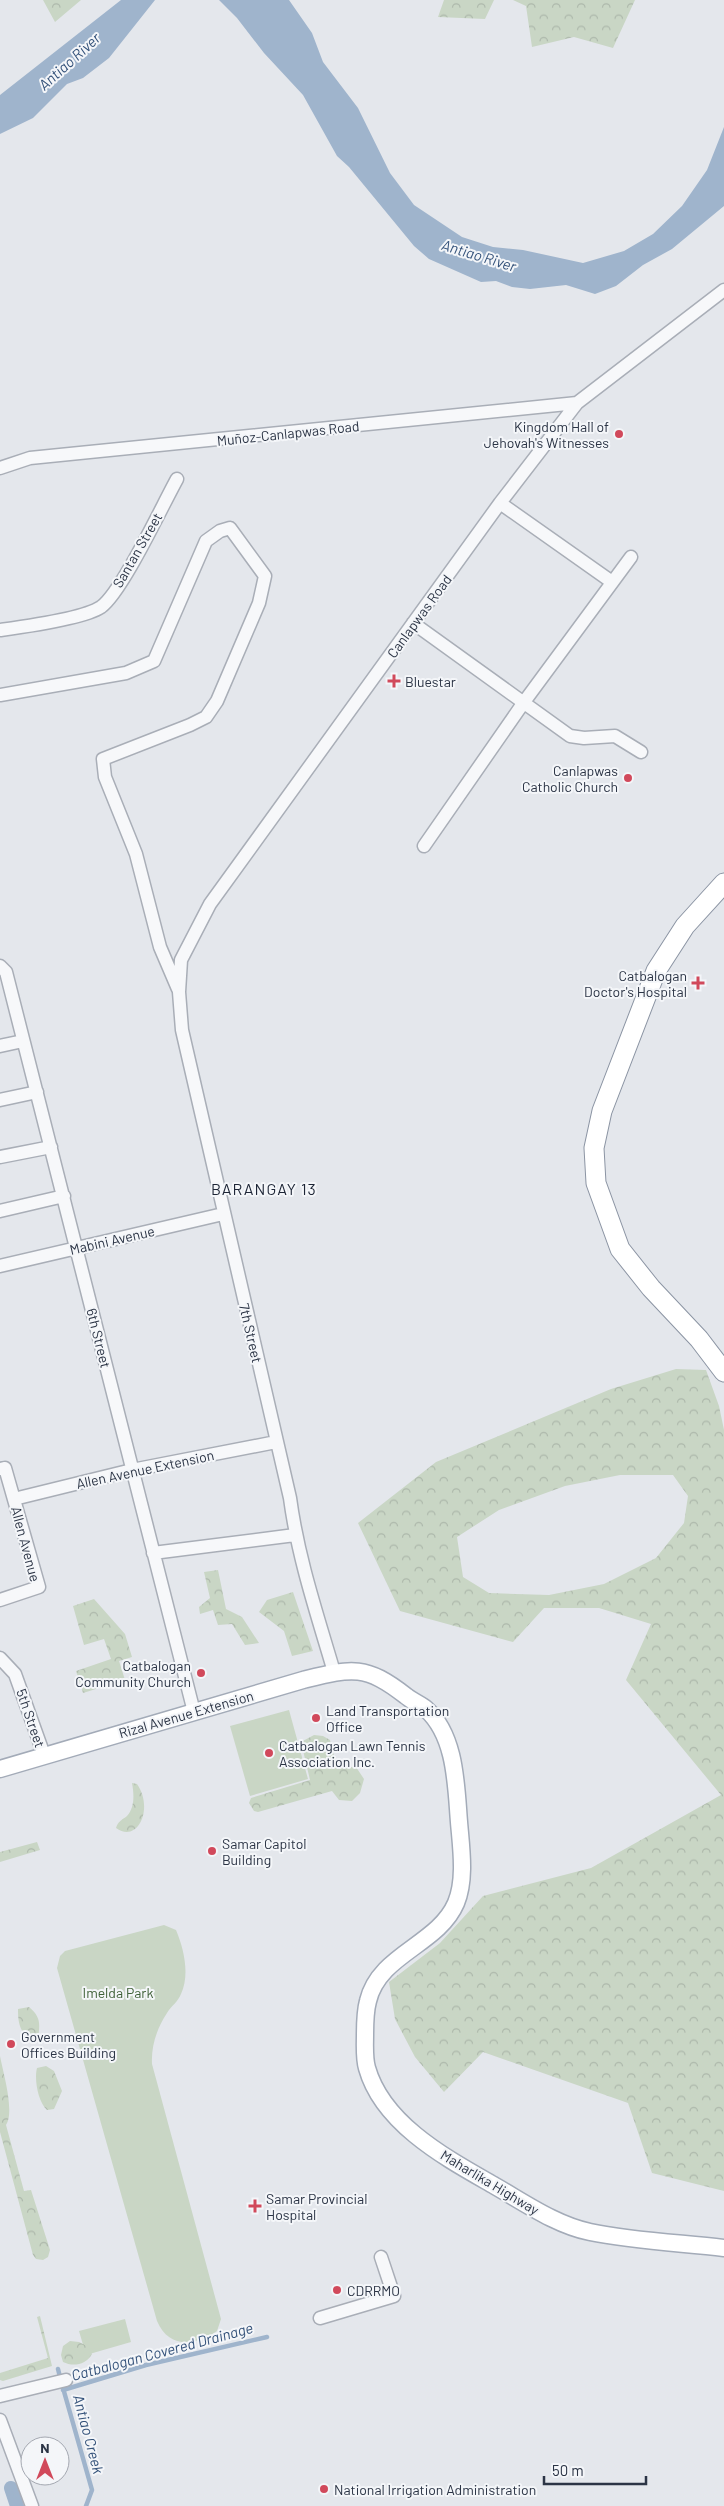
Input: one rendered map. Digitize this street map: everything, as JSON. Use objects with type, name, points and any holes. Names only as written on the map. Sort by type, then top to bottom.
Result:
[{"type":"highway","points":[[724,883],[685,926],[656,972],[602,1111],[594,1148],[596,1183],[620,1249],[651,1288],[699,1339],[724,1372]]},
{"type":"main road","name":"Rizal Avenue Extension","points":[[0,1769],[334,1672],[353,1671],[374,1674]]},
{"type":"main road","name":"Maharlika Highway","points":[[374,1674],[425,1708],[438,1724],[445,1739],[455,1772],[461,1872],[456,1903],[437,1929],[407,1950],[376,1980],[368,2001],[365,2022],[367,2068],[379,2094],[399,2120],[447,2158],[542,2213],[589,2232],[724,2248]]},
{"type":"street","name":"Canlapwas Road","points":[[179,992],[181,960],[210,904],[500,503],[578,404],[724,290]]},
{"type":"street","name":"Muñoz-Canlapwas Road","points":[[0,468],[30,458],[578,404]]},
{"type":"street","name":"Santan Street","points":[[0,630],[73,617],[101,607],[118,586],[177,479]]},
{"type":"street","points":[[500,503],[612,582]]},
{"type":"street","points":[[0,695],[126,673],[154,662],[206,541],[220,531],[230,528],[237,535],[265,576],[259,603],[216,701],[206,717],[103,759],[105,777],[136,854],[160,947],[179,992]]},
{"type":"street","points":[[424,846],[524,702],[631,557]]},
{"type":"street","points":[[414,623],[570,736],[584,738],[615,736],[641,752]]},
{"type":"street","name":"6th Street","points":[[2,970],[64,1196],[194,1712]]},
{"type":"street","name":"7th Street","points":[[179,992],[182,1030],[290,1498],[295,1535],[313,1609],[334,1672]]},
{"type":"street","points":[[0,1046],[23,1041]]},
{"type":"street","points":[[0,1100],[37,1092]]},
{"type":"street","points":[[0,1157],[51,1147]]},
{"type":"street","points":[[0,1212],[64,1196]]},
{"type":"street","name":"Mabini Avenue","points":[[0,1266],[223,1214]]},
{"type":"street","name":"Allen Avenue Extension","points":[[14,1499],[132,1470],[276,1442]]},
{"type":"street","name":"Allen Avenue","points":[[0,1469],[5,1468],[39,1588],[0,1600]]},
{"type":"street","points":[[153,1553],[295,1535]]},
{"type":"street","name":"5th Street","points":[[0,1658],[15,1674],[44,1755]]},
{"type":"street","points":[[320,2318],[394,2296],[382,2257]]},
{"type":"street","points":[[0,2396],[61,2381]]},
{"type":"street","points":[[0,2420],[32,2506]]},
{"type":"green space","points":[[43,0],[81,0],[55,22]]},
{"type":"green space","points":[[444,0],[494,0],[485,19],[438,17]]},
{"type":"green space","points":[[513,0],[635,0],[613,48],[574,37],[532,47],[526,6]]},
{"type":"green space","points":[[676,1369],[706,1370],[719,1406],[724,1430],[724,2191],[652,2173],[628,2103],[483,2052],[444,2092],[415,2057],[395,2019],[389,1982],[440,1943],[483,1896],[591,1868],[721,1795],[626,1680],[651,1624],[599,1608],[544,1608],[513,1642],[400,1611],[358,1523],[436,1462],[611,1389]],"holes":[[[620,1475],[673,1475],[688,1496],[684,1523],[656,1558],[604,1584],[549,1595],[489,1593],[463,1577],[457,1537],[499,1510],[565,1486]]]},
{"type":"green space","points":[[218,1570],[226,1609],[242,1617],[259,1643],[245,1645],[232,1624],[218,1625],[213,1610],[200,1614],[199,1607],[210,1598],[204,1572]]},
{"type":"green space","points":[[293,1592],[313,1651],[292,1656],[284,1631],[259,1612],[267,1600]]},
{"type":"green space","points":[[94,1599],[125,1634],[132,1657],[119,1661],[125,1680],[83,1693],[76,1671],[111,1659],[104,1639],[84,1645],[73,1606]]},
{"type":"green space","name":"Catbalogan Lawn Tennis Association Inc.","points":[[289,1710],[308,1779],[250,1796],[230,1726]]},
{"type":"green space","points":[[314,1735],[323,1736],[330,1740],[339,1764],[356,1767],[364,1779],[360,1793],[352,1801],[339,1800],[332,1791],[258,1812],[254,1811],[249,1803],[251,1798],[310,1780],[301,1742]]},
{"type":"green space","points":[[132,1783],[137,1784],[142,1793],[144,1813],[137,1827],[131,1831],[124,1832],[116,1828],[119,1822],[130,1812],[133,1805]]},
{"type":"green space","points":[[37,1842],[40,1850],[0,1862],[0,1852]]},
{"type":"green space","name":"Imelda Park","points":[[164,1925],[176,1930],[185,1962],[185,1979],[180,1997],[160,2025],[154,2044],[152,2064],[221,2319],[217,2331],[192,2342],[175,2340],[168,2336],[157,2321],[57,1968],[60,1956],[65,1951]]},
{"type":"green space","points":[[29,2007],[36,2014],[39,2021],[38,2039],[28,2039],[20,2025],[18,2009]]},
{"type":"green space","points":[[0,2056],[9,2102],[6,2125],[24,2191],[31,2190],[50,2250],[48,2257],[43,2260],[36,2259],[33,2255],[0,2132]]},
{"type":"green space","points":[[46,2066],[54,2071],[62,2091],[54,2109],[47,2110],[41,2102],[36,2078],[37,2068]]},
{"type":"green space","points":[[40,2316],[52,2366],[3,2381],[0,2380],[0,2373],[48,2358],[37,2317]]},
{"type":"green space","points":[[125,2319],[131,2342],[86,2355],[79,2331]]},
{"type":"green space","points":[[70,2341],[79,2342],[89,2347],[92,2354],[86,2361],[79,2364],[63,2362],[61,2355],[63,2346]]},
{"type":"water","name":"Antiao River","points":[[121,0],[155,0],[109,58],[83,78],[67,84],[33,118],[0,134],[0,95]]},
{"type":"water","name":"Antiao River","points":[[219,0],[289,0],[312,33],[323,62],[358,108],[390,173],[414,205],[462,237],[493,247],[523,250],[583,263],[624,251],[653,234],[682,206],[707,170],[724,127],[724,206],[672,249],[643,265],[616,286],[595,294],[566,285],[530,289],[512,287],[496,281],[481,282],[429,259],[414,246],[349,167],[337,156],[303,95],[264,53],[237,18]]},
{"type":"waterway","name":"Catbalogan Covered Drainage","points":[[63,2390],[146,2365],[267,2337]]},
{"type":"waterway","name":"Antiao Creek","points":[[58,2369],[61,2381]]},
{"type":"waterway","name":"Antiao Creek","points":[[63,2388],[92,2490],[86,2506]]},
{"type":"waterway","points":[[11,2488],[17,2506]]},
{"type":"place","name":"Kingdom Hall of Jehovah's Witnesses","points":[[619,434]]},
{"type":"place","name":"Bluestar","points":[[394,681]]},
{"type":"place","name":"Canlapwas Catholic Church","points":[[628,778]]},
{"type":"place","name":"Catbalogan Doctor's Hospital","points":[[698,983]]},
{"type":"place","name":"Catbalogan Community Church","points":[[201,1673]]},
{"type":"place","name":"Land Transportation Office","points":[[316,1718]]},
{"type":"place","name":"Catbalogan Lawn Tennis Association Inc.","points":[[269,1753]]},
{"type":"place","name":"Samar Capitol Building","points":[[212,1851]]},
{"type":"place","name":"Government Offices Building","points":[[11,2044]]},
{"type":"place","name":"Samar Provincial Hospital","points":[[255,2206]]},
{"type":"place","name":"CDRRMO","points":[[337,2290]]},
{"type":"place","name":"National Irrigation Administration","points":[[324,2489]]},
{"type":"district","name":"BARANGAY 13","points":[[264,1188]]}]
